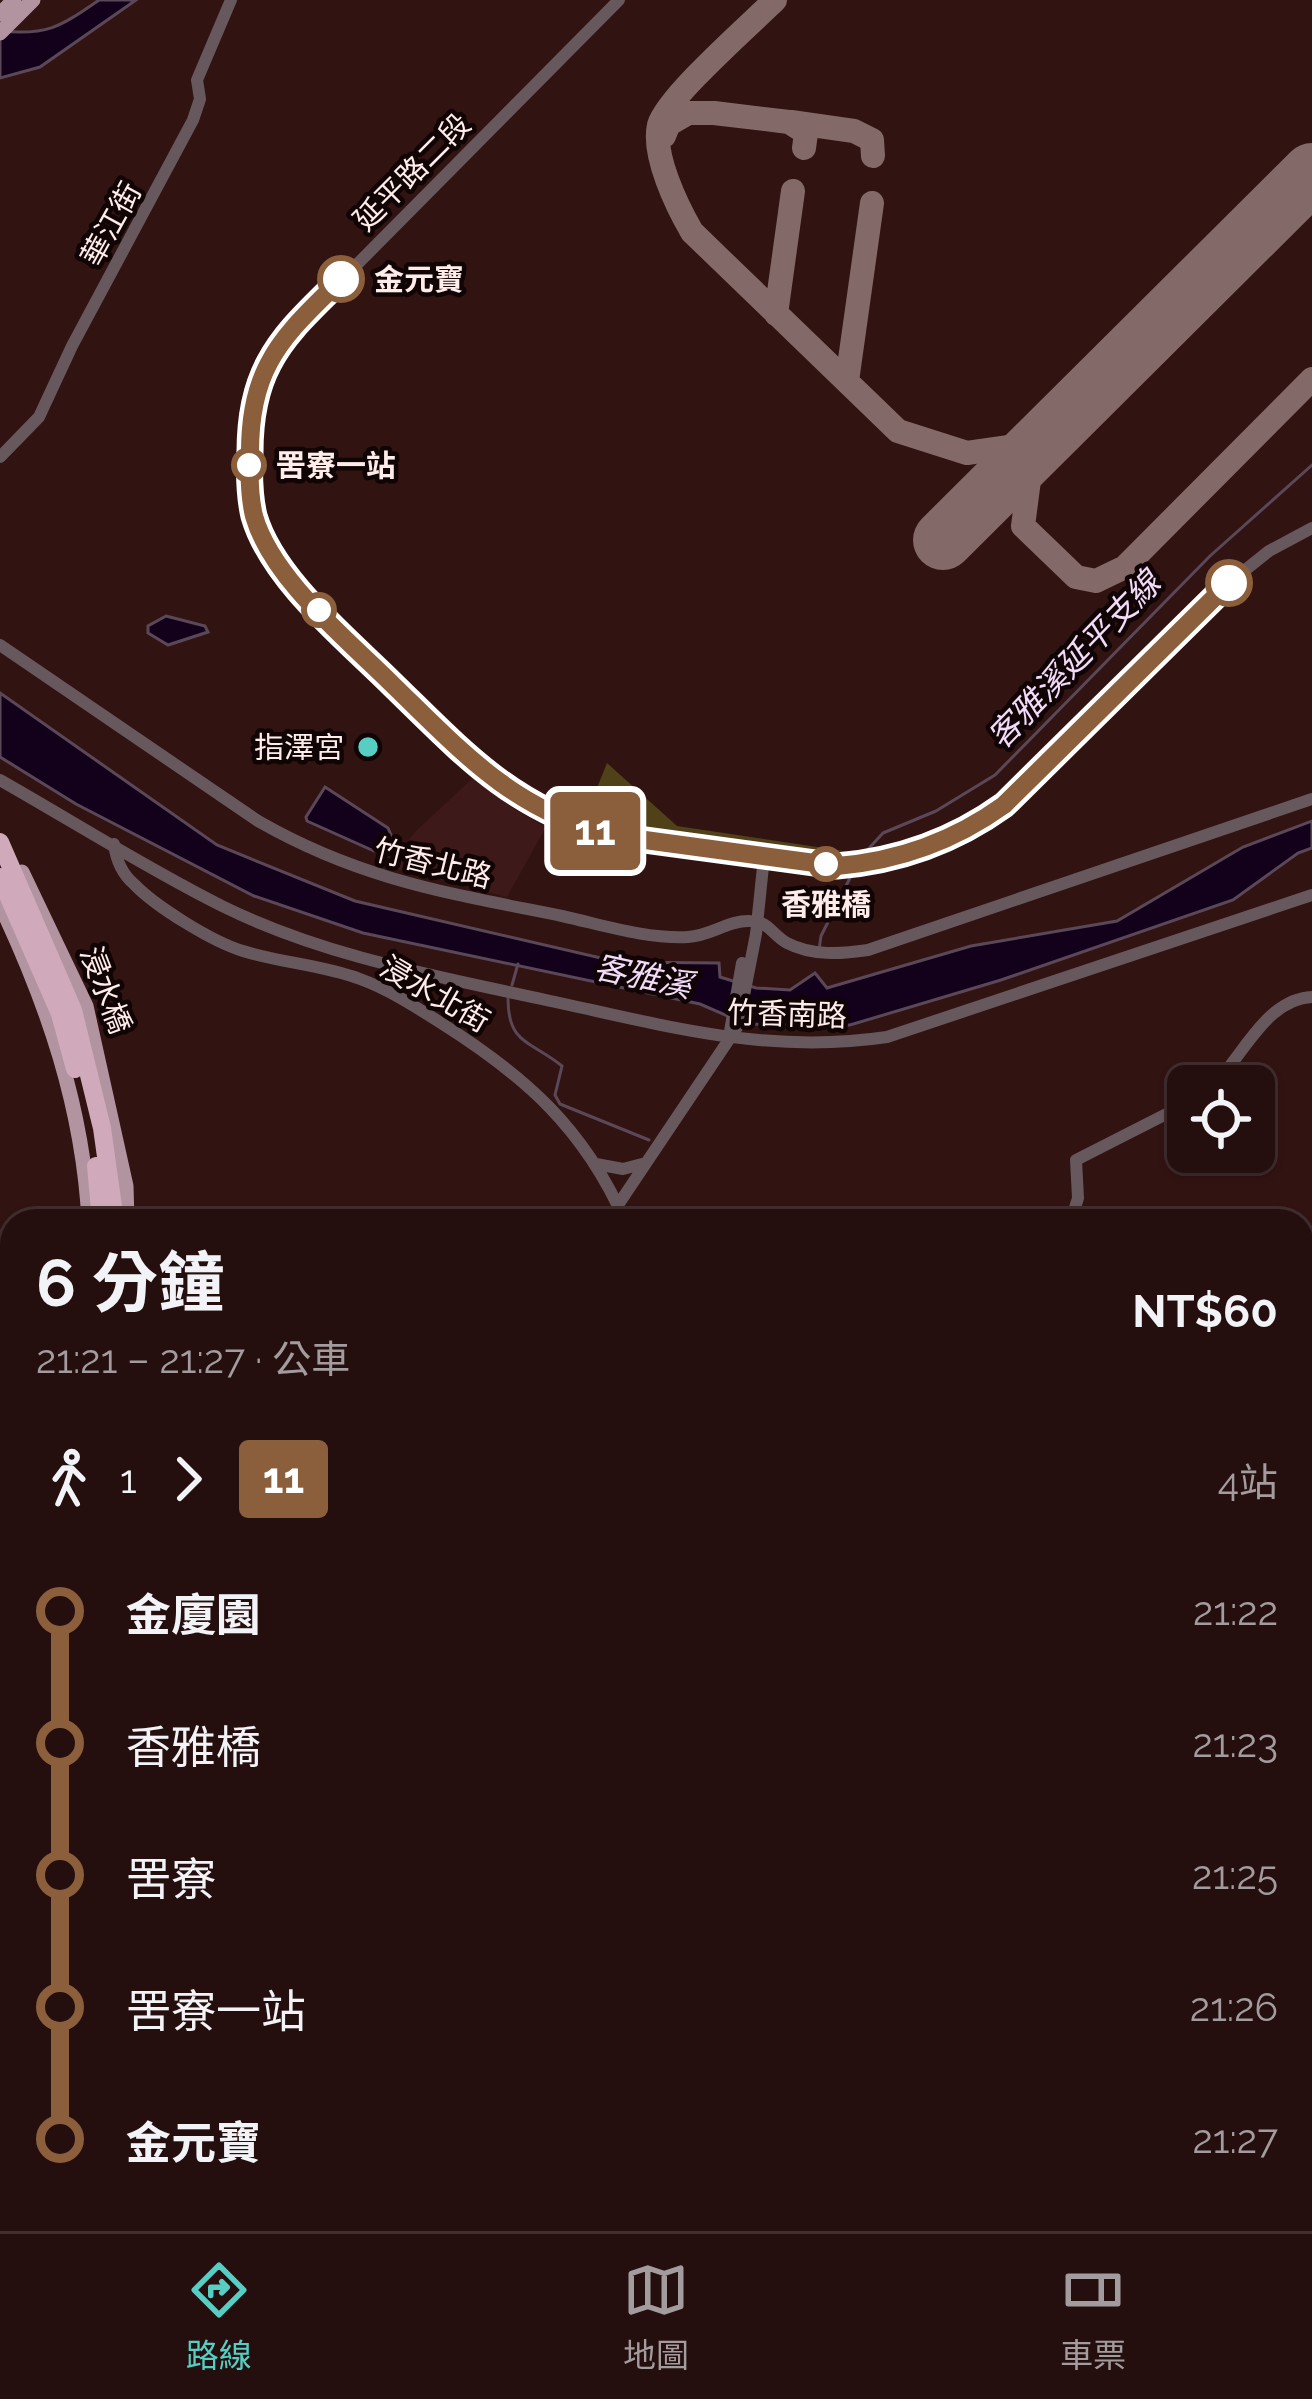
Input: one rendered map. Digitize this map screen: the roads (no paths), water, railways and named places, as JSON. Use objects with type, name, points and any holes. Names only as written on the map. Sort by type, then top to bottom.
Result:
[{"type":"highway","name":"浸水橋","points":[[0,842],[73,1010],[106,1188]]},
{"type":"highway","name":"浸水橋","points":[[0,877],[60,1014],[106,1188]]},
{"type":"highway","points":[[103,1209],[106,1188]]},
{"type":"highway","points":[[106,1188],[112,1209]]},
{"type":"main road","points":[[0,14],[14,0]]},
{"type":"main road","points":[[0,33],[33,0]]},
{"type":"main road","name":"浸水橋","points":[[0,826],[86,1006],[106,1188]]},
{"type":"main road","points":[[0,904],[50,1021],[106,1188],[120,1209]]},
{"type":"main road","points":[[95,1209],[106,1188]]},
{"type":"street","name":"華江街","points":[[0,457],[39,417],[194,120],[200,99],[197,80],[231,0]]},
{"type":"street","name":"延平路二段","points":[[620,0],[291,331],[269,362],[250,428],[255,517],[287,575],[450,741],[510,793],[571,824],[608,835],[837,866],[874,863],[932,845],[975,826],[1004,805],[1229,583],[1269,551],[1312,528]]},
{"type":"street","name":"竹香北路","points":[[0,645],[258,821],[350,867],[434,890],[651,934],[709,934],[743,921],[753,929]]},
{"type":"street","name":"竹香南路","points":[[0,780],[224,907],[340,952],[732,1030],[838,1044],[887,1037],[1312,895]]},
{"type":"street","points":[[753,929],[768,925],[789,944],[808,951],[830,953],[887,945],[1312,799]]},
{"type":"street","name":"浸水北街","points":[[114,844],[116,859],[132,883],[238,950],[359,978],[420,1009],[497,1058],[548,1102],[595,1163],[620,1209]]},
{"type":"street","points":[[618,1205],[721,1056],[732,1030],[764,856]]},
{"type":"street","points":[[1233,1065],[1282,1004],[1312,998]]},
{"type":"street","points":[[1075,1209],[1076,1160],[1167,1114]]},
{"type":"street","points":[[595,1163],[623,1169],[647,1162]]},
{"type":"water","points":[[99,0],[136,0],[40,67],[0,78],[0,31],[53,27]]},
{"type":"water","points":[[166,616],[205,626],[208,632],[168,645],[148,633],[148,626]]},
{"type":"water","name":"客雅溪","points":[[0,693],[217,845],[355,901],[618,962],[719,963],[720,977],[756,988],[790,990],[815,973],[827,988],[971,946],[1117,921],[1243,847],[1312,821],[1312,848],[1233,900],[1001,980],[850,1025],[746,1024],[700,1004],[363,933],[254,896],[76,804],[0,757]]},
{"type":"water","points":[[325,787],[388,828],[391,835],[385,849],[374,851],[307,821]]},
{"type":"waterway","name":"客雅溪延平支線","points":[[860,858],[883,833],[936,811],[995,775],[1210,556],[1312,465]]},
{"type":"waterway","name":"客雅溪延平支線","points":[[819,950],[821,936],[853,872]]},
{"type":"waterway","points":[[512,985],[518,964]]},
{"type":"waterway","points":[[508,999],[517,1034],[562,1066],[555,1095],[560,1104],[649,1140]]},
{"type":"place","name":"金元寶","points":[[341,279]]},
{"type":"place","name":"罟寮一站","points":[[249,465]]},
{"type":"place","name":"指澤宮","points":[[368,747]]},
{"type":"place","name":"香雅橋","points":[[826,864]]}]
